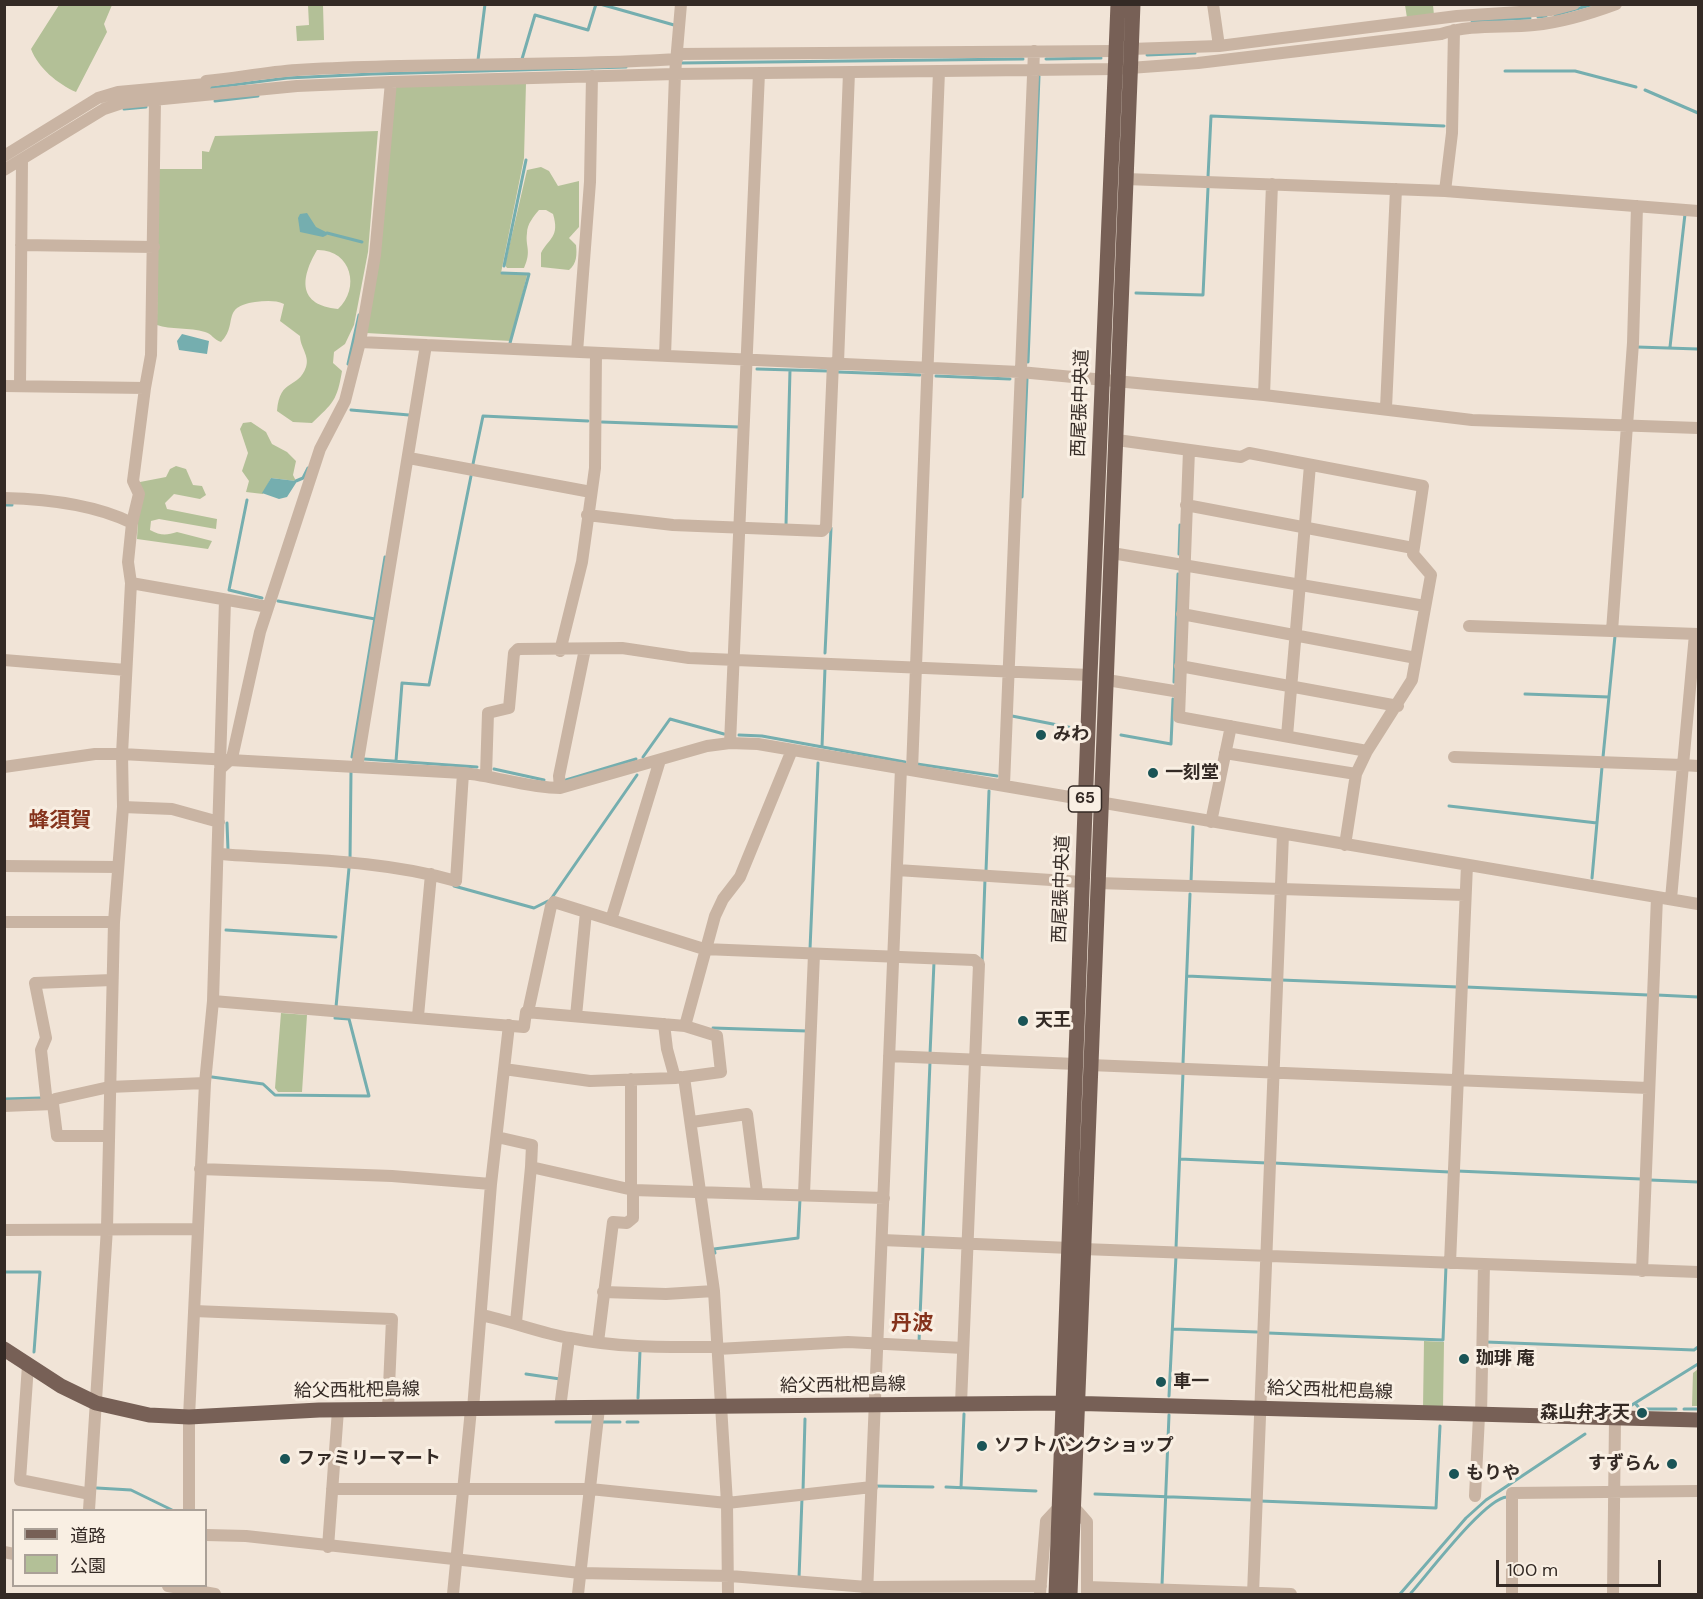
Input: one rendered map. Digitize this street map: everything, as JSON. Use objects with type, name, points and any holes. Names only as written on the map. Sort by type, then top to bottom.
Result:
[{"type":"main road","name":"西尾張中央道","points":[[1118,4],[1124,50]]},
{"type":"main road","name":"西尾張中央道","points":[[1056,1594],[1066,1506],[1083,1064],[1082,882],[1102,378],[1124,50],[1133,4]]},
{"type":"main road","name":"西尾張中央道","points":[[1083,1064],[1098,883],[1117,440],[1126,179],[1123,68]]},
{"type":"main road","name":"給父西枇杷島線","points":[[4,1349],[61,1386],[96,1402],[150,1415],[189,1417],[388,1409],[1070,1403],[1480,1416],[1698,1420]]},
{"type":"main road","name":"西尾張中央道","points":[[1066,1506],[1070,1594]]},
{"type":"street","points":[[665,356],[675,74],[681,4]]},
{"type":"street","points":[[1214,4],[1219,46]]},
{"type":"street","points":[[4,156],[98,98],[118,92],[206,84],[307,70],[601,64],[677,57],[1124,50],[1219,46],[1457,16],[1574,4]]},
{"type":"street","points":[[4,170],[104,109],[122,103],[155,100],[206,84],[297,86],[675,74],[1123,68],[1198,63],[1441,34],[1454,30],[1535,25],[1572,20],[1616,4]]},
{"type":"street","points":[[1533,8],[1535,25]]},
{"type":"street","points":[[1445,191],[1452,133],[1454,30]]},
{"type":"street","points":[[1004,785],[1034,51]]},
{"type":"street","points":[[867,1591],[897,870],[916,668],[939,71]]},
{"type":"street","points":[[587,515],[673,525],[740,529],[822,531],[826,527],[849,72]]},
{"type":"street","points":[[730,742],[759,73]]},
{"type":"street","points":[[578,352],[590,182],[592,76]]},
{"type":"street","points":[[224,762],[268,607],[320,449],[345,401],[360,342],[375,255],[391,82]]},
{"type":"street","points":[[89,1509],[107,1228],[114,922],[123,807],[122,754],[131,583],[128,562],[132,523],[139,494],[133,481],[151,355],[155,100]]},
{"type":"street","points":[[20,385],[22,160]]},
{"type":"street","points":[[1126,179],[1445,191],[1698,211]]},
{"type":"street","points":[[1264,395],[1272,184]]},
{"type":"street","points":[[1386,408],[1396,189]]},
{"type":"street","points":[[1612,631],[1628,425],[1637,206]]},
{"type":"street","points":[[21,245],[154,247]]},
{"type":"street","points":[[360,342],[1020,372],[1264,395],[1472,420],[1698,428]]},
{"type":"street","points":[[357,767],[426,345]]},
{"type":"street","points":[[560,651],[582,562],[595,468],[596,353]]},
{"type":"street","points":[[4,386],[145,388]]},
{"type":"street","points":[[1117,440],[1241,457],[1248,453],[1423,486],[1413,554],[1431,575],[1412,680],[1398,706],[1367,751],[1356,774],[1345,844]]},
{"type":"street","points":[[1189,450],[1179,717],[1367,751]]},
{"type":"street","points":[[409,458],[591,492]]},
{"type":"street","points":[[1287,736],[1310,465]]},
{"type":"street","points":[[4,498],[90,507],[114,514],[132,523]]},
{"type":"street","points":[[1186,505],[1413,549]]},
{"type":"street","points":[[1112,553],[1425,606]]},
{"type":"street","points":[[131,583],[268,607]]},
{"type":"street","points":[[189,1509],[189,1417],[200,1168],[213,1001],[219,822],[224,762],[225,600]]},
{"type":"street","points":[[1182,614],[1416,658]]},
{"type":"street","points":[[1469,626],[1697,634],[1671,899]]},
{"type":"street","points":[[560,788],[559,776],[585,648]]},
{"type":"street","points":[[486,775],[488,712],[510,708],[514,653],[518,649],[560,651],[622,648],[689,658],[1090,675]]},
{"type":"street","points":[[4,660],[126,670]]},
{"type":"street","points":[[1180,666],[1398,706]]},
{"type":"street","points":[[1107,680],[1180,692]]},
{"type":"street","points":[[1211,822],[1231,726]]},
{"type":"street","points":[[4,767],[95,754],[122,754],[224,762],[463,773],[486,775],[543,788],[560,788],[707,746],[730,742],[792,750],[1102,801],[1211,822],[1698,904]]},
{"type":"street","points":[[685,1026],[704,949],[723,899],[740,877],[792,750]]},
{"type":"street","points":[[1226,753],[1356,774]]},
{"type":"street","points":[[1454,757],[1698,766]]},
{"type":"street","points":[[611,920],[660,760]]},
{"type":"street","points":[[219,854],[349,863],[431,874],[456,881],[463,773]]},
{"type":"street","points":[[123,807],[172,810],[219,822]]},
{"type":"street","points":[[1253,1594],[1283,834]]},
{"type":"street","points":[[1450,1263],[1456,1079],[1467,865]]},
{"type":"street","points":[[4,866],[118,867]]},
{"type":"street","points":[[897,870],[1082,882]]},
{"type":"street","points":[[418,1016],[431,874]]},
{"type":"street","points":[[1098,883],[1465,895]]},
{"type":"street","points":[[1642,1270],[1657,897]]},
{"type":"street","points":[[213,1001],[524,1026],[550,906],[554,902],[704,949],[974,960],[979,964],[961,1404]]},
{"type":"street","points":[[576,1016],[586,912]]},
{"type":"street","points":[[4,922],[114,922]]},
{"type":"street","points":[[804,1194],[814,954]]},
{"type":"street","points":[[108,1136],[57,1136],[41,1050],[46,1038],[35,982],[112,980]]},
{"type":"street","points":[[504,1069],[590,1081],[680,1078],[722,1072],[717,1036],[685,1026],[528,1012]]},
{"type":"street","points":[[664,1024],[667,1049],[680,1078],[692,1122],[714,1291],[727,1503],[730,1576],[728,1594]]},
{"type":"street","points":[[453,1594],[465,1489],[491,1184],[509,1025]]},
{"type":"street","points":[[889,1056],[1648,1088]]},
{"type":"street","points":[[598,1342],[613,1222],[627,1222],[633,1218],[631,1079]]},
{"type":"street","points":[[4,1106],[50,1104],[55,1099],[109,1087],[205,1083]]},
{"type":"street","points":[[692,1122],[747,1114],[757,1192]]},
{"type":"street","points":[[497,1137],[532,1145],[516,1322]]},
{"type":"street","points":[[531,1167],[632,1190],[701,1190],[884,1198]]},
{"type":"street","points":[[200,1168],[392,1176],[491,1184]]},
{"type":"street","points":[[4,1230],[198,1229]]},
{"type":"street","points":[[882,1239],[1076,1249],[1698,1272]]},
{"type":"street","points":[[1476,1496],[1484,1264]]},
{"type":"street","points":[[603,1292],[666,1294],[714,1291]]},
{"type":"street","points":[[194,1311],[392,1319],[388,1409]]},
{"type":"street","points":[[481,1315],[516,1322],[569,1338],[638,1347],[717,1348],[878,1343],[963,1348]]},
{"type":"street","points":[[560,1408],[569,1338]]},
{"type":"street","points":[[28,1365],[20,1480],[90,1494]]},
{"type":"street","points":[[578,1594],[599,1408]]},
{"type":"street","points":[[328,1546],[338,1410]]},
{"type":"street","points":[[1613,1594],[1615,1419]]},
{"type":"street","points":[[332,1489],[590,1489],[727,1503],[872,1487]]},
{"type":"street","points":[[1512,1594],[1512,1493],[1698,1491]]},
{"type":"street","points":[[207,1535],[246,1536],[580,1573],[730,1576],[867,1591],[1041,1590],[1046,1521],[1066,1506],[1087,1522],[1087,1591],[1291,1594]]},
{"type":"street","points":[[183,1589],[215,1594]]},
{"type":"green space","points":[[59,5],[112,5],[104,24],[107,32],[76,92],[49,75],[38,63],[31,49]]},
{"type":"green space","points":[[308,5],[323,5],[324,40],[297,41],[296,26],[309,25]]},
{"type":"green space","points":[[1405,5],[1433,5],[1434,15],[1407,18]]},
{"type":"green space","points":[[526,83],[524,158],[501,273],[527,275],[511,341],[366,333],[396,86]]},
{"type":"green space","points":[[378,131],[368,252],[354,325],[345,344],[334,352],[333,363],[342,371],[336,395],[329,406],[312,423],[293,422],[277,411],[285,388],[299,379],[307,363],[300,336],[280,321],[284,304],[274,301],[259,302],[244,304],[237,308],[221,342],[205,332],[157,325],[158,169],[202,169],[202,151],[209,152],[215,136]],"holes":[[[317,250],[329,251],[338,256],[349,271],[349,291],[338,309],[325,307],[315,302],[306,289],[307,271]]]},
{"type":"green space","points":[[541,167],[549,171],[558,186],[579,181],[579,227],[569,238],[576,245],[576,255],[574,265],[569,270],[541,267],[541,253],[553,236],[555,228],[553,214],[546,210],[539,210],[528,226],[528,257],[524,268],[507,268],[505,265],[527,170]]},
{"type":"green space","points":[[251,422],[266,432],[272,444],[287,452],[296,461],[293,475],[296,481],[271,478],[263,494],[246,492],[249,481],[242,471],[248,453],[240,429],[243,423]]},
{"type":"green space","points":[[176,466],[186,469],[193,485],[202,486],[206,495],[200,499],[174,494],[165,503],[167,509],[217,519],[216,529],[159,519],[151,521],[150,530],[164,534],[177,532],[212,541],[208,549],[137,539],[140,482],[166,477],[170,469]]},
{"type":"green space","points":[[281,1013],[307,1015],[302,1092],[278,1092],[275,1088]]},
{"type":"green space","points":[[1424,1341],[1444,1342],[1443,1409],[1423,1408]]},
{"type":"green space","points":[[1698,1369],[1698,1406],[1692,1406],[1693,1373]]},
{"type":"water","points":[[307,213],[316,227],[326,232],[327,235],[323,237],[300,232],[298,218],[300,214]]},
{"type":"water","points":[[182,334],[209,341],[207,354],[179,350],[177,341]]},
{"type":"water","points":[[271,478],[296,481],[296,483],[287,497],[279,499],[262,493]]},
{"type":"waterway","points":[[478,60],[485,4]]},
{"type":"waterway","points":[[522,59],[535,15],[588,30],[596,4]]},
{"type":"waterway","points":[[600,4],[674,25]]},
{"type":"waterway","points":[[1555,15],[1594,4]]},
{"type":"waterway","points":[[1538,17],[1546,16]]},
{"type":"waterway","points":[[1472,21],[1530,18]]},
{"type":"waterway","points":[[1147,55],[1195,53]]},
{"type":"waterway","points":[[1046,59],[1101,58]]},
{"type":"waterway","points":[[680,63],[1023,59]]},
{"type":"waterway","points":[[209,88],[287,78],[626,67]]},
{"type":"waterway","points":[[1505,71],[1575,71],[1636,87]]},
{"type":"waterway","points":[[1028,362],[1039,76]]},
{"type":"waterway","points":[[1645,90],[1698,113]]},
{"type":"waterway","points":[[215,101],[258,96]]},
{"type":"waterway","points":[[124,109],[146,107]]},
{"type":"waterway","points":[[1208,177],[1211,116],[1444,126]]},
{"type":"waterway","points":[[504,266],[526,160]]},
{"type":"waterway","points":[[1136,293],[1203,295],[1208,188]]},
{"type":"waterway","points":[[1670,347],[1685,214]]},
{"type":"waterway","points":[[327,233],[362,242]]},
{"type":"waterway","points":[[502,273],[529,274],[510,343]]},
{"type":"waterway","points":[[348,364],[359,315]]},
{"type":"waterway","points":[[1637,347],[1698,349]]},
{"type":"waterway","points":[[757,369],[828,371]]},
{"type":"waterway","points":[[786,525],[790,370]]},
{"type":"waterway","points":[[838,372],[920,375]]},
{"type":"waterway","points":[[936,376],[1010,379]]},
{"type":"waterway","points":[[1022,497],[1027,379]]},
{"type":"waterway","points":[[351,410],[409,415]]},
{"type":"waterway","points":[[473,464],[483,416],[588,421]]},
{"type":"waterway","points":[[602,422],[739,427]]},
{"type":"waterway","points":[[296,481],[303,478],[308,468]]},
{"type":"waterway","points":[[396,761],[402,683],[429,685],[471,476]]},
{"type":"waterway","points":[[247,500],[229,590],[262,598]]},
{"type":"waterway","points":[[4,505],[12,505],[12,501]]},
{"type":"waterway","points":[[1179,554],[1180,525]]},
{"type":"waterway","points":[[825,653],[831,528]]},
{"type":"waterway","points":[[352,757],[385,557]]},
{"type":"waterway","points":[[1174,682],[1178,574]]},
{"type":"waterway","points":[[278,601],[375,619]]},
{"type":"waterway","points":[[1603,757],[1615,636]]},
{"type":"waterway","points":[[822,747],[825,668]]},
{"type":"waterway","points":[[1525,694],[1609,697]]},
{"type":"waterway","points":[[1121,735],[1171,744],[1173,699]]},
{"type":"waterway","points":[[1012,716],[1073,728]]},
{"type":"waterway","points":[[643,757],[670,719],[724,734]]},
{"type":"waterway","points":[[739,735],[762,736],[905,762]]},
{"type":"waterway","points":[[364,759],[477,767]]},
{"type":"waterway","points":[[566,780],[636,759]]},
{"type":"waterway","points":[[810,949],[818,763]]},
{"type":"waterway","points":[[917,764],[997,776]]},
{"type":"waterway","points":[[1592,878],[1602,767]]},
{"type":"waterway","points":[[494,769],[544,780]]},
{"type":"waterway","points":[[350,860],[351,772]]},
{"type":"waterway","points":[[551,899],[637,775]]},
{"type":"waterway","points":[[986,871],[989,791]]},
{"type":"waterway","points":[[1449,806],[1597,823]]},
{"type":"waterway","points":[[227,823],[228,850]]},
{"type":"waterway","points":[[1191,882],[1193,827]]},
{"type":"waterway","points":[[336,1007],[349,868]]},
{"type":"waterway","points":[[982,962],[985,879]]},
{"type":"waterway","points":[[454,886],[534,908],[548,901]]},
{"type":"waterway","points":[[1183,1063],[1190,894]]},
{"type":"waterway","points":[[226,930],[336,937]]},
{"type":"waterway","points":[[930,1054],[934,962]]},
{"type":"waterway","points":[[1187,976],[1274,980]]},
{"type":"waterway","points":[[1281,980],[1458,987]]},
{"type":"waterway","points":[[1466,987],[1648,995]]},
{"type":"waterway","points":[[1657,995],[1698,997]]},
{"type":"waterway","points":[[212,1077],[263,1084],[275,1095],[369,1096],[349,1019],[335,1018],[336,1015]]},
{"type":"waterway","points":[[713,1028],[807,1031]]},
{"type":"waterway","points":[[923,1235],[930,1062]]},
{"type":"waterway","points":[[1176,1248],[1183,1073]]},
{"type":"waterway","points":[[4,1099],[40,1098]]},
{"type":"waterway","points":[[1180,1159],[1267,1163]]},
{"type":"waterway","points":[[1274,1163],[1449,1172]]},
{"type":"waterway","points":[[1457,1171],[1641,1179]]},
{"type":"waterway","points":[[1650,1180],[1698,1182]]},
{"type":"waterway","points":[[715,1253],[714,1249],[798,1238],[800,1199]]},
{"type":"waterway","points":[[919,1342],[923,1245]]},
{"type":"waterway","points":[[1169,1396],[1176,1256]]},
{"type":"waterway","points":[[1268,1333],[1443,1340],[1446,1266]]},
{"type":"waterway","points":[[4,1272],[40,1272],[34,1352]]},
{"type":"waterway","points":[[1173,1329],[1257,1332]]},
{"type":"waterway","points":[[1486,1342],[1694,1350],[1698,1347]]},
{"type":"waterway","points":[[638,1398],[640,1351]]},
{"type":"waterway","points":[[1627,1408],[1698,1364]]},
{"type":"waterway","points":[[526,1374],[560,1379]]},
{"type":"waterway","points":[[1635,1403],[1640,1409],[1676,1409]]},
{"type":"waterway","points":[[1684,1409],[1698,1409]]},
{"type":"waterway","points":[[961,1488],[964,1414]]},
{"type":"waterway","points":[[1162,1585],[1169,1415]]},
{"type":"waterway","points":[[803,1491],[805,1419]]},
{"type":"waterway","points":[[556,1422],[593,1422]]},
{"type":"waterway","points":[[601,1422],[620,1422]]},
{"type":"waterway","points":[[627,1422],[638,1422]]},
{"type":"waterway","points":[[1260,1501],[1436,1508],[1440,1426]]},
{"type":"waterway","points":[[1400,1594],[1466,1518],[1486,1500],[1585,1434]]},
{"type":"waterway","points":[[875,1486],[933,1487]]},
{"type":"waterway","points":[[946,1487],[1036,1491]]},
{"type":"waterway","points":[[97,1488],[131,1490],[170,1509]]},
{"type":"waterway","points":[[1095,1494],[1252,1500]]},
{"type":"waterway","points":[[1411,1593],[1471,1523],[1497,1501],[1507,1497]]},
{"type":"waterway","points":[[799,1578],[802,1498]]},
{"type":"place","name":"みわ","points":[[1041,735]]},
{"type":"place","name":"一刻堂","points":[[1153,773]]},
{"type":"place","name":"天王","points":[[1023,1021]]},
{"type":"place","name":"珈琲 庵","points":[[1464,1359]]},
{"type":"place","name":"車一","points":[[1161,1382]]},
{"type":"place","name":"森山弁才天","points":[[1642,1413]]},
{"type":"place","name":"ソフトバンクショップ","points":[[982,1446]]},
{"type":"place","name":"ファミリーマート","points":[[285,1459]]},
{"type":"place","name":"すずらん","points":[[1672,1464]]},
{"type":"place","name":"もりや","points":[[1454,1474]]},
{"type":"district","name":"蜂須賀","points":[[60,821]]},
{"type":"district","name":"丹波","points":[[912,1324]]}]
